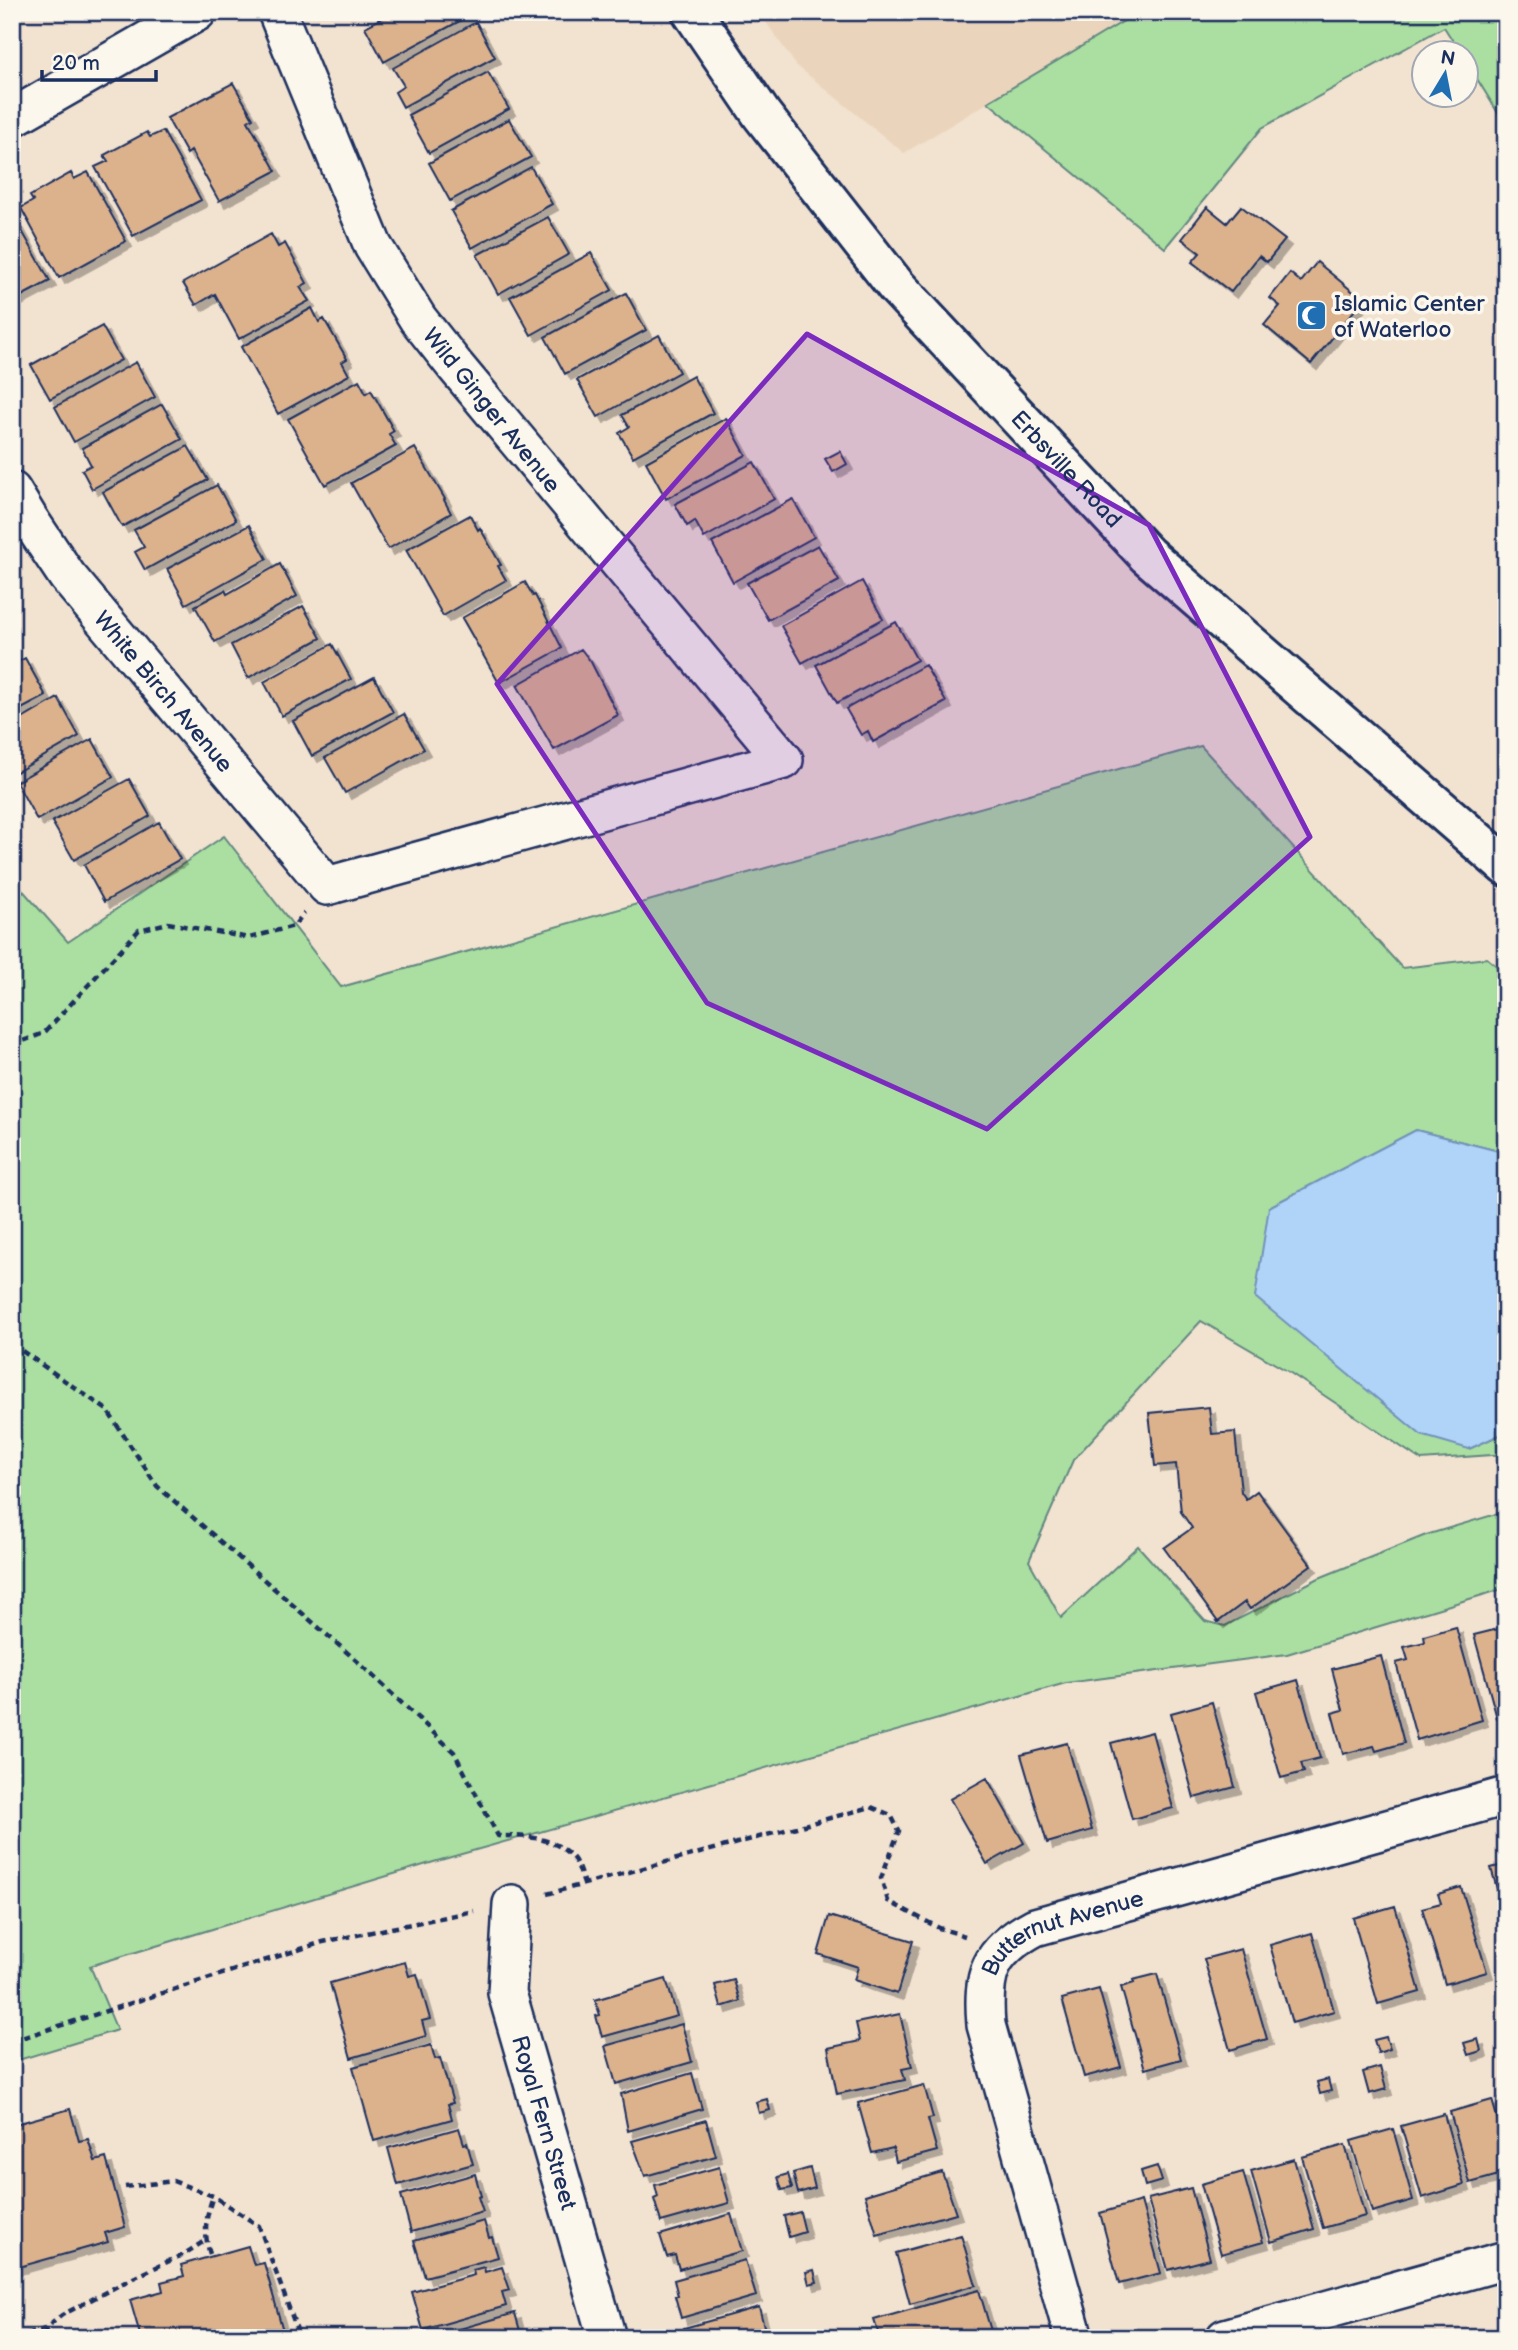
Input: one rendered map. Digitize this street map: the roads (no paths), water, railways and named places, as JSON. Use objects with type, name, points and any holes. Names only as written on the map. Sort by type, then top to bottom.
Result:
[{"type":"main road","name":"Erbsville Road","points":[[692,12],[762,115],[896,286],[1147,555],[1506,866]]},
{"type":"street","points":[[12,118],[197,12]]},
{"type":"street","name":"Wild Ginger Avenue","points":[[277,12],[373,246],[418,319],[784,760],[327,886]]},
{"type":"street","name":"White Birch Avenue","points":[[12,491],[67,576],[327,886]]},
{"type":"street","name":"Butternut Avenue","points":[[1074,2338],[986,2025],[983,1995],[988,1971],[1001,1953],[1015,1938],[1035,1927],[1506,1796]]},
{"type":"street","name":"Royal Fern Street","points":[[513,1904],[507,1993],[607,2338]]},
{"type":"street","points":[[1225,2338],[1506,2260]]},
{"type":"water","points":[[1416,1130],[1506,1153],[1506,1432],[1469,1449],[1421,1435],[1255,1297],[1269,1207]]},
{"type":"place","name":"Islamic Center of Waterloo","points":[[1311,316]]}]
